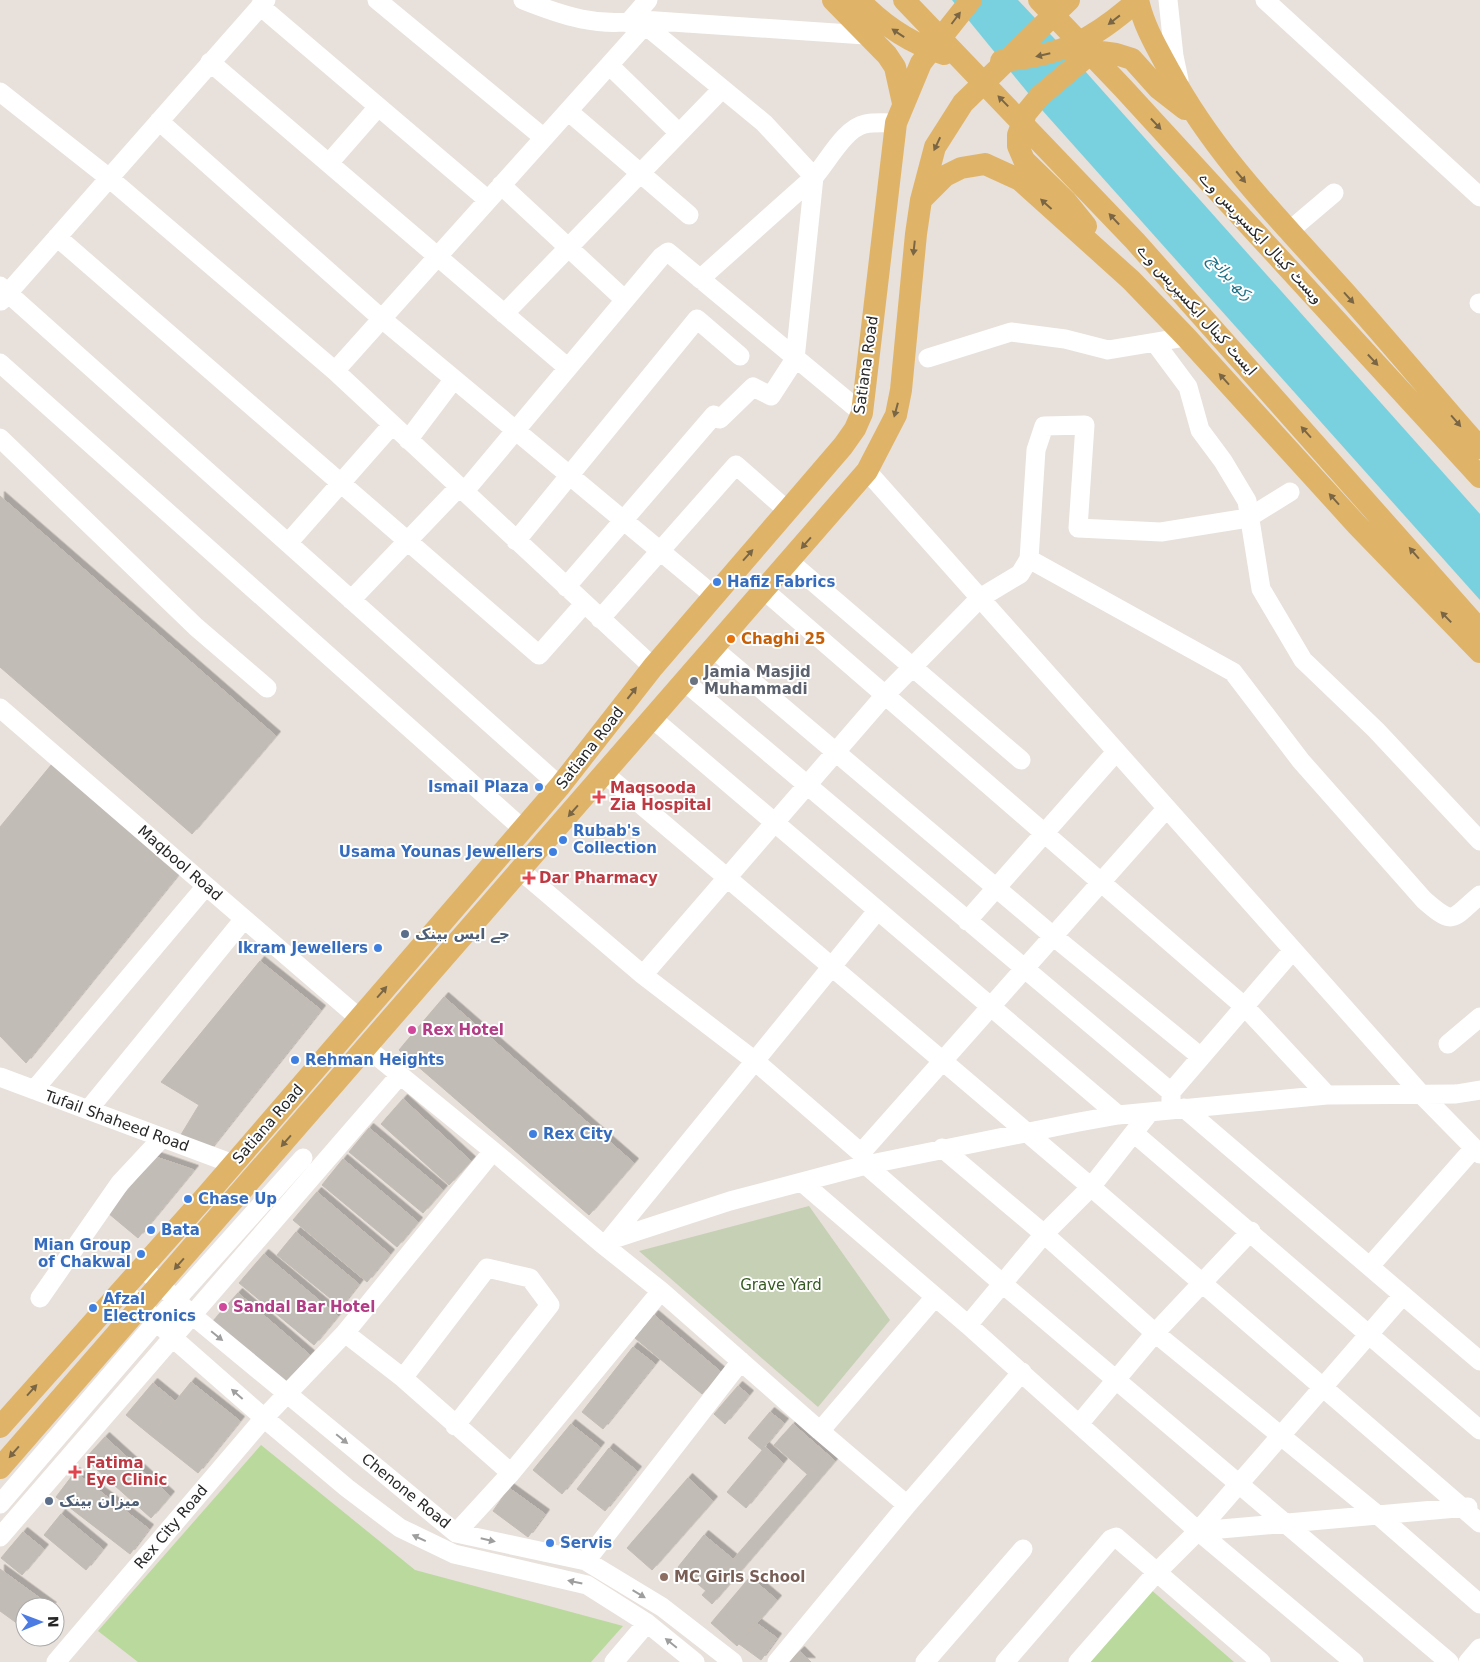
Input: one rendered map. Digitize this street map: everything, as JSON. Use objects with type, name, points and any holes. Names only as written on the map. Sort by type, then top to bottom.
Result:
[{"type":"main road","name":"ایسٹ کینال ایکسپریس وے","points":[[904,0],[1136,241],[1480,630]]},
{"type":"main road","name":"Satiana Road","points":[[0,1427],[233,1164],[561,786],[653,666],[788,511],[855,429],[862,413],[900,113],[921,63],[971,0]]},
{"type":"main road","name":"ویسٹ کینال ایکسپریس وے","points":[[1039,0],[1123,88],[1480,477]]},
{"type":"main road","points":[[857,4],[896,33],[927,49],[970,60],[993,62],[1025,59],[1070,47],[1101,31],[1138,0],[1142,20],[1156,48],[1197,119],[1220,151],[1288,232],[1350,298],[1480,448]]},
{"type":"main road","name":"Satiana Road","points":[[0,1468],[169,1293],[367,1048],[765,591],[867,471],[896,415],[901,390],[921,200],[935,147],[964,103],[1067,3]]},
{"type":"main road","points":[[857,4],[865,35],[887,55],[895,67],[900,113]]},
{"type":"main road","points":[[1130,280],[1065,200],[1041,174],[1024,160],[1018,146],[1018,135],[1026,113],[1040,96],[1085,58],[1101,52],[1132,59],[1158,88],[1197,119]]},
{"type":"main road","points":[[921,200],[945,176],[961,168],[985,164],[1020,180],[1130,280],[1186,338],[1357,525],[1480,652]]},
{"type":"main road","points":[[871,341],[905,344]]},
{"type":"street","points":[[377,0],[544,138]]},
{"type":"street","points":[[523,0],[557,6],[572,19],[865,35]]},
{"type":"street","points":[[335,372],[609,65],[638,23],[648,0]]},
{"type":"street","points":[[1168,0],[1174,56],[1180,83],[1220,151]]},
{"type":"street","points":[[1265,0],[1480,197]]},
{"type":"street","points":[[488,200],[378,107],[263,3],[57,237],[3,294],[288,543],[561,786]]},
{"type":"street","points":[[566,587],[714,415],[720,419],[753,388],[771,396],[795,359],[814,177],[764,123],[638,23]]},
{"type":"street","points":[[210,62],[568,368]]},
{"type":"street","points":[[609,65],[679,133]]},
{"type":"street","points":[[504,314],[722,89]]},
{"type":"street","points":[[0,92],[109,178],[335,372],[653,666]]},
{"type":"street","points":[[329,163],[378,107]]},
{"type":"street","points":[[568,111],[689,215]]},
{"type":"street","points":[[700,279],[814,177],[829,160],[844,136],[863,124],[900,113]]},
{"type":"street","points":[[159,121],[382,319],[713,595]]},
{"type":"street","points":[[501,185],[625,300]]},
{"type":"street","points":[[1288,232],[1334,193]]},
{"type":"street","points":[[57,237],[539,655],[584,604]]},
{"type":"street","points":[[352,600],[516,430],[661,257],[668,252],[862,413]]},
{"type":"street","points":[[516,541],[697,319],[740,356]]},
{"type":"street","points":[[928,358],[1011,332],[1065,339],[1108,350],[1186,338]]},
{"type":"street","points":[[1156,344],[1188,387],[1200,430],[1223,461],[1247,501],[1248,518],[1261,589],[1303,660],[1376,730],[1480,841]]},
{"type":"street","points":[[0,363],[523,830]]},
{"type":"street","points":[[408,440],[454,379]]},
{"type":"street","points":[[288,543],[392,425]]},
{"type":"street","points":[[643,975],[885,695],[980,598],[1020,574],[1029,559],[1036,450],[1044,426],[1085,426],[1078,528],[1161,532],[1248,518],[1290,492]]},
{"type":"street","points":[[0,438],[196,627],[267,688]]},
{"type":"street","points":[[600,619],[736,465],[788,511]]},
{"type":"street","points":[[867,471],[1422,1094],[1477,1151],[1370,1266]]},
{"type":"street","points":[[1029,559],[1232,672],[1301,761],[1424,900],[1441,915],[1446,918],[1452,918],[1480,896]]},
{"type":"street","points":[[790,562],[1021,760]]},
{"type":"street","points":[[765,591],[1246,1008],[1327,1095]]},
{"type":"street","points":[[714,649],[1053,936],[1201,1057]]},
{"type":"street","points":[[685,682],[1024,969],[1176,1104],[1370,1266],[1480,1361]]},
{"type":"street","name":"Maqbool Road","points":[[0,708],[359,1018]]},
{"type":"street","points":[[653,719],[1118,1116]]},
{"type":"street","points":[[967,921],[1116,752]]},
{"type":"street","points":[[605,774],[1323,1387],[1471,1507],[1480,1523]]},
{"type":"street","points":[[864,1159],[943,1061],[1166,808]]},
{"type":"street","points":[[521,871],[643,975],[755,1061],[1004,1285],[1449,1662]]},
{"type":"street","points":[[34,1090],[206,886]]},
{"type":"street","points":[[606,1241],[877,911]]},
{"type":"street","points":[[88,1110],[244,919]]},
{"type":"street","points":[[1176,1104],[1201,1057],[1246,1008],[1293,950]]},
{"type":"street","points":[[1448,1044],[1480,1016]]},
{"type":"street","points":[[367,1048],[606,1241],[820,1431],[907,1505]]},
{"type":"street","points":[[0,1537],[400,1075]]},
{"type":"street","name":"Tufail Shaheed Road","points":[[0,1077],[233,1164]]},
{"type":"street","points":[[606,1241],[730,1201],[803,1183],[864,1159],[942,1148],[1118,1116],[1150,1112],[1176,1104],[1327,1095],[1456,1094],[1480,1090]]},
{"type":"street","points":[[968,1325],[1004,1285],[1044,1234],[1091,1187],[1135,1134],[1150,1112]]},
{"type":"street","points":[[1135,1134],[1251,1231],[1480,1430]]},
{"type":"street","points":[[40,1298],[120,1183],[162,1138]]},
{"type":"street","points":[[942,1148],[1044,1234],[1155,1333],[1278,1436],[1379,1516],[1480,1604]]},
{"type":"street","name":"Rex City Road","points":[[56,1662],[264,1418],[344,1333],[493,1151]]},
{"type":"street","points":[[169,1293],[303,1158]]},
{"type":"street","points":[[803,1183],[1022,1372],[1198,1531],[1354,1662]]},
{"type":"street","points":[[1079,1424],[1155,1333],[1251,1231]]},
{"type":"street","name":"Chenone Road","points":[[142,1267],[192,1315],[456,1532],[586,1561],[662,1607],[733,1662]]},
{"type":"street","points":[[403,1378],[487,1268],[530,1278],[550,1305],[456,1426]]},
{"type":"street","name":"Chenone Road","points":[[122,1290],[149,1313],[173,1338],[264,1418],[347,1488],[400,1528],[454,1554],[587,1585],[647,1623],[695,1662]]},
{"type":"street","points":[[456,1532],[511,1473],[661,1291]]},
{"type":"street","points":[[1078,1662],[1156,1573],[1198,1531],[1278,1436],[1403,1295]]},
{"type":"street","points":[[820,1431],[935,1297]]},
{"type":"street","points":[[0,1504],[149,1313]]},
{"type":"street","points":[[344,1333],[403,1378],[511,1473]]},
{"type":"street","points":[[586,1561],[741,1361]]},
{"type":"street","points":[[777,1662],[907,1505],[1022,1372]]},
{"type":"street","points":[[1198,1531],[1471,1507]]},
{"type":"street","points":[[1005,1662],[1111,1538],[1119,1538],[1156,1573],[1261,1662]]},
{"type":"street","points":[[925,1662],[1023,1549]]},
{"type":"street","points":[[614,1662],[647,1623]]},
{"type":"street","points":[[1468,1662],[1480,1648]]},
{"type":"green space","name":"Grave Yard","points":[[809,1206],[890,1320],[818,1407],[639,1251]]},
{"type":"green space","points":[[261,1445],[415,1570],[623,1626],[591,1662],[138,1662],[98,1631]]},
{"type":"green space","points":[[1149,1588],[1234,1662],[1085,1662]]},
{"type":"water","name":"رکھ برانچ","points":[[952,0],[1018,0],[1085,71],[1480,514],[1480,600],[1042,110]]},
{"type":"building","points":[[0,496],[276,736],[192,834],[0,667]]},
{"type":"building","points":[[52,764],[178,875],[26,1063],[0,1036],[0,827]]},
{"type":"building","points":[[260,961],[321,1010],[209,1151],[179,1138],[199,1105],[161,1082]]},
{"type":"building","points":[[444,997],[634,1163],[589,1215],[399,1050]]},
{"type":"building","points":[[403,1099],[471,1161],[449,1185],[381,1124]]},
{"type":"building","points":[[369,1128],[443,1190],[423,1213],[349,1152]]},
{"type":"building","points":[[156,1157],[194,1170],[138,1238],[108,1213]]},
{"type":"building","points":[[343,1159],[418,1222],[397,1247],[322,1185]]},
{"type":"building","points":[[317,1192],[390,1254],[367,1282],[293,1220]]},
{"type":"building","points":[[296,1232],[359,1284],[341,1307],[277,1255]]},
{"type":"building","points":[[264,1254],[338,1316],[314,1345],[239,1283]]},
{"type":"building","points":[[238,1293],[310,1355],[284,1384],[212,1322]]},
{"type":"building","points":[[654,1315],[721,1372],[702,1394],[635,1338]]},
{"type":"building","points":[[633,1347],[655,1364],[603,1429],[582,1412]]},
{"type":"building","points":[[191,1382],[240,1421],[198,1473],[149,1434]]},
{"type":"building","points":[[153,1383],[175,1401],[149,1434],[126,1415]]},
{"type":"building","points":[[738,1386],[749,1395],[725,1424],[714,1414]]},
{"type":"building","points":[[770,1412],[784,1423],[762,1450],[748,1438]]},
{"type":"building","points":[[571,1424],[600,1447],[562,1494],[533,1470]]},
{"type":"building","points":[[793,1424],[826,1453],[807,1474],[774,1445]]},
{"type":"building","points":[[105,1437],[170,1496],[151,1518],[85,1459]]},
{"type":"building","points":[[765,1447],[783,1463],[746,1508],[727,1492]]},
{"type":"building","points":[[609,1448],[637,1471],[605,1511],[577,1489]]},
{"type":"building","points":[[826,1453],[835,1461],[712,1604],[702,1595]]},
{"type":"building","points":[[75,1472],[149,1529],[130,1554],[56,1497]]},
{"type":"building","points":[[688,1478],[713,1501],[652,1570],[627,1548]]},
{"type":"building","points":[[509,1488],[545,1514],[528,1537],[493,1511]]},
{"type":"building","points":[[61,1514],[103,1549],[86,1570],[44,1535]]},
{"type":"building","points":[[23,1532],[44,1549],[22,1575],[1,1558]]},
{"type":"building","points":[[704,1535],[733,1559],[706,1591],[678,1567]]},
{"type":"building","points":[[0,1569],[38,1597],[15,1597],[15,1622],[0,1611]]},
{"type":"building","points":[[750,1577],[777,1600],[737,1646],[711,1623]]},
{"type":"building","points":[[755,1622],[777,1638],[761,1660],[739,1644]]},
{"type":"building","points":[[800,1651],[811,1662],[789,1662]]},
{"type":"place","name":"Hafiz Fabrics","points":[[717,582]]},
{"type":"place","name":"Chaghi 25","points":[[731,639]]},
{"type":"place","name":"Jamia Masjid Muhammadi","points":[[694,681]]},
{"type":"place","name":"Ismail Plaza","points":[[539,787]]},
{"type":"place","name":"Maqsooda Zia Hospital","points":[[599,797]]},
{"type":"place","name":"Rubab's Collection","points":[[563,840]]},
{"type":"place","name":"Usama Younas Jewellers","points":[[553,852]]},
{"type":"place","name":"Dar Pharmacy","points":[[529,878]]},
{"type":"place","name":"جے ایس بینک","points":[[405,934]]},
{"type":"place","name":"Ikram Jewellers","points":[[378,948]]},
{"type":"place","name":"Rex Hotel","points":[[412,1030]]},
{"type":"place","name":"Rehman Heights","points":[[295,1060]]},
{"type":"place","name":"Rex City","points":[[533,1134]]},
{"type":"place","name":"Chase Up","points":[[188,1199]]},
{"type":"place","name":"Bata","points":[[151,1230]]},
{"type":"place","name":"Mian Group of Chakwal","points":[[141,1254]]},
{"type":"place","name":"Sandal Bar Hotel","points":[[223,1307]]},
{"type":"place","name":"Afzal Electronics","points":[[93,1308]]},
{"type":"place","name":"Fatima Eye Clinic","points":[[75,1472]]},
{"type":"place","name":"میزان بینک","points":[[49,1501]]},
{"type":"place","name":"Servis","points":[[550,1543]]},
{"type":"place","name":"MC Girls School","points":[[664,1577]]}]
